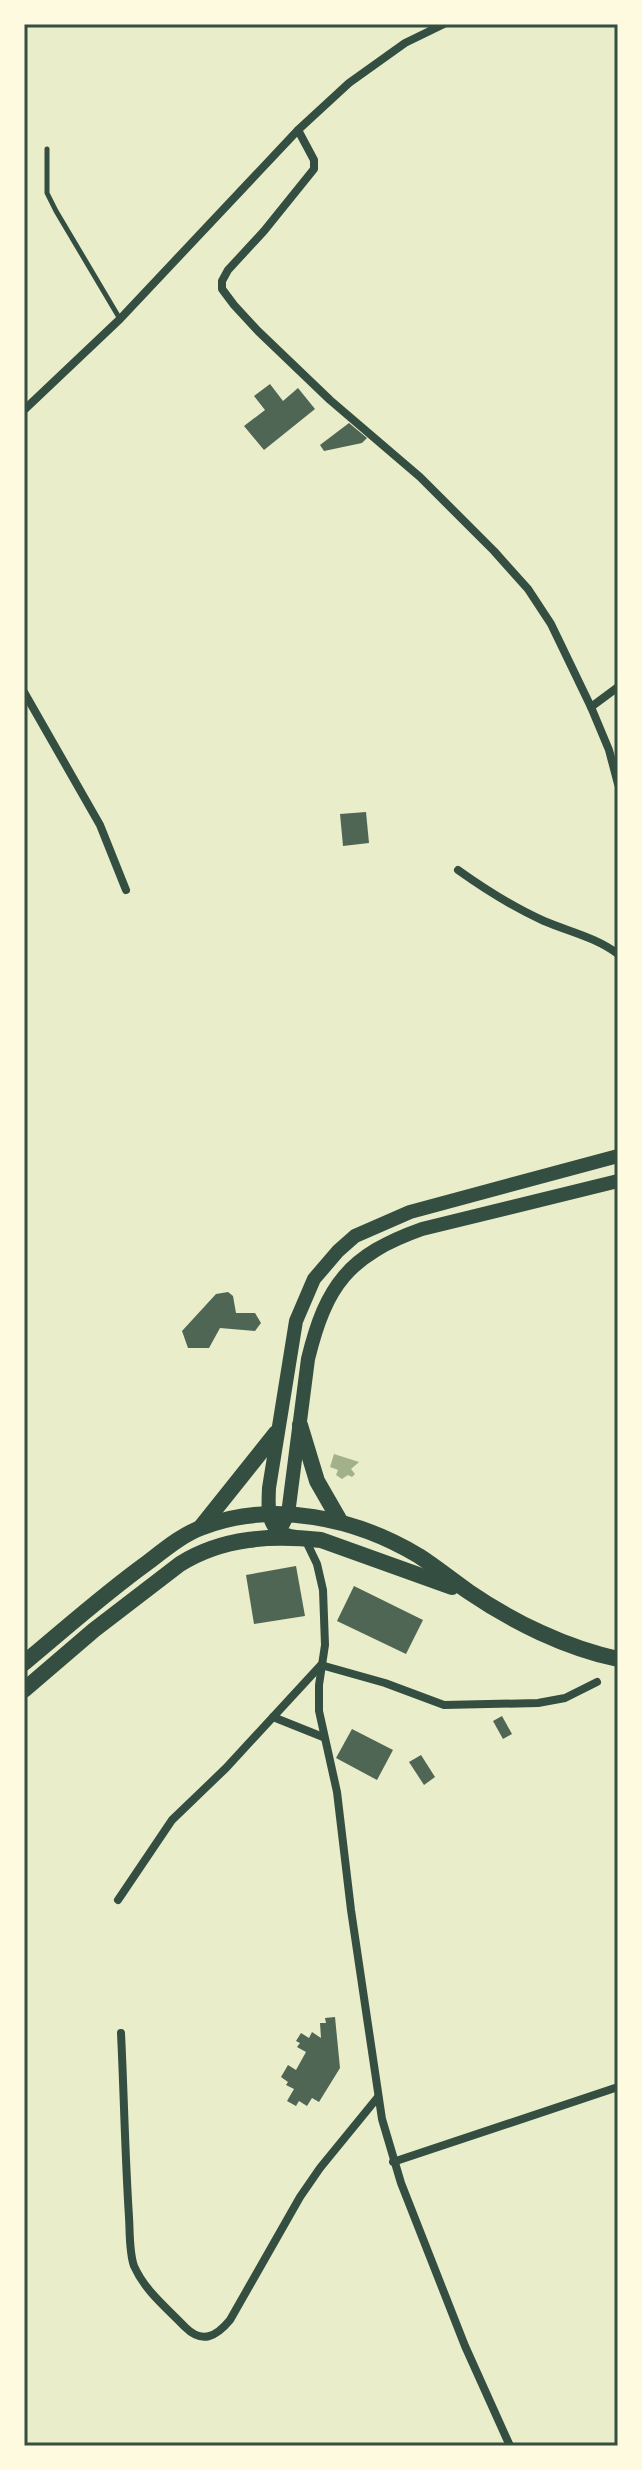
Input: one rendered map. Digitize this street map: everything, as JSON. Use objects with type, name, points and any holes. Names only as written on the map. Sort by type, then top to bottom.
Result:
[{"type":"main road","points":[[300,1425],[317,1481],[340,1521]]},
{"type":"main road","points":[[24,1663],[114,1588],[201,1527],[276,1433]]},
{"type":"main road","points":[[201,1527],[267,1514],[340,1521],[419,1556],[471,1593],[551,1637],[618,1659]]},
{"type":"main road","points":[[24,1690],[143,1591],[195,1555],[224,1544],[271,1534],[305,1538],[344,1547],[471,1593]]},
{"type":"street","points":[[24,410],[120,319],[298,130],[364,71],[405,43],[444,24]]},
{"type":"street","points":[[298,130],[314,160],[314,169],[228,270],[222,281],[222,289],[258,331],[330,400],[420,477],[518,577],[551,624],[591,707],[609,750],[618,784]]},
{"type":"street","points":[[591,707],[618,687]]},
{"type":"street","points":[[24,692],[100,825],[126,890]]},
{"type":"street","points":[[458,870],[519,909],[595,940],[618,954]]},
{"type":"street","points":[[271,1534],[267,1514],[276,1433],[296,1321],[314,1279],[326,1264],[355,1236],[376,1225],[442,1202],[618,1156]]},
{"type":"street","points":[[271,1534],[288,1514],[308,1359],[328,1296],[341,1279],[381,1246],[422,1229],[618,1181]]},
{"type":"street","points":[[305,1538],[317,1564],[323,1590],[325,1645],[318,1698],[323,1737],[334,1773],[340,1810],[378,2097],[393,2162],[465,2346],[510,2446]]},
{"type":"street","points":[[321,1665],[385,1683],[444,1705],[538,1703],[565,1698],[597,1682]]},
{"type":"street","points":[[118,1900],[172,1820],[226,1768],[321,1665]]},
{"type":"street","points":[[273,1717],[323,1737]]},
{"type":"street","points":[[121,2033],[133,2261],[148,2289],[191,2333],[201,2338],[221,2331],[230,2320],[300,2197],[378,2097]]},
{"type":"street","points":[[393,2162],[618,2087]]},
{"type":"lane","points":[[47,149],[47,193],[120,319]]},
{"type":"shaded area","points":[[334,1454],[359,1462],[351,1469],[355,1474],[352,1477],[348,1475],[342,1479],[336,1475],[338,1470],[330,1467]]},
{"type":"building","points":[[270,384],[283,401],[298,388],[315,409],[264,450],[244,426],[265,410],[254,396]]},
{"type":"building","points":[[349,423],[367,438],[362,443],[324,451],[320,445]]},
{"type":"building","points":[[366,812],[369,843],[343,846],[340,814]]},
{"type":"building","points":[[228,1292],[233,1296],[236,1313],[255,1313],[261,1323],[255,1331],[220,1328],[209,1348],[188,1348],[182,1331],[216,1294]]},
{"type":"building","points":[[296,1566],[305,1616],[254,1624],[246,1575]]},
{"type":"building","points":[[354,1586],[423,1620],[406,1654],[337,1621]]},
{"type":"building","points":[[502,1716],[512,1734],[503,1739],[493,1721]]},
{"type":"building","points":[[352,1729],[393,1750],[377,1780],[336,1758]]},
{"type":"building","points":[[421,1755],[435,1777],[424,1785],[409,1762]]},
{"type":"building","points":[[335,2017],[340,2068],[319,2102],[312,2098],[307,2106],[299,2101],[296,2106],[287,2101],[294,2089],[286,2085],[288,2082],[281,2077],[288,2065],[296,2070],[306,2052],[297,2047],[300,2043],[296,2041],[301,2033],[309,2038],[312,2032],[321,2038],[320,2023],[326,2023],[325,2018]]}]
